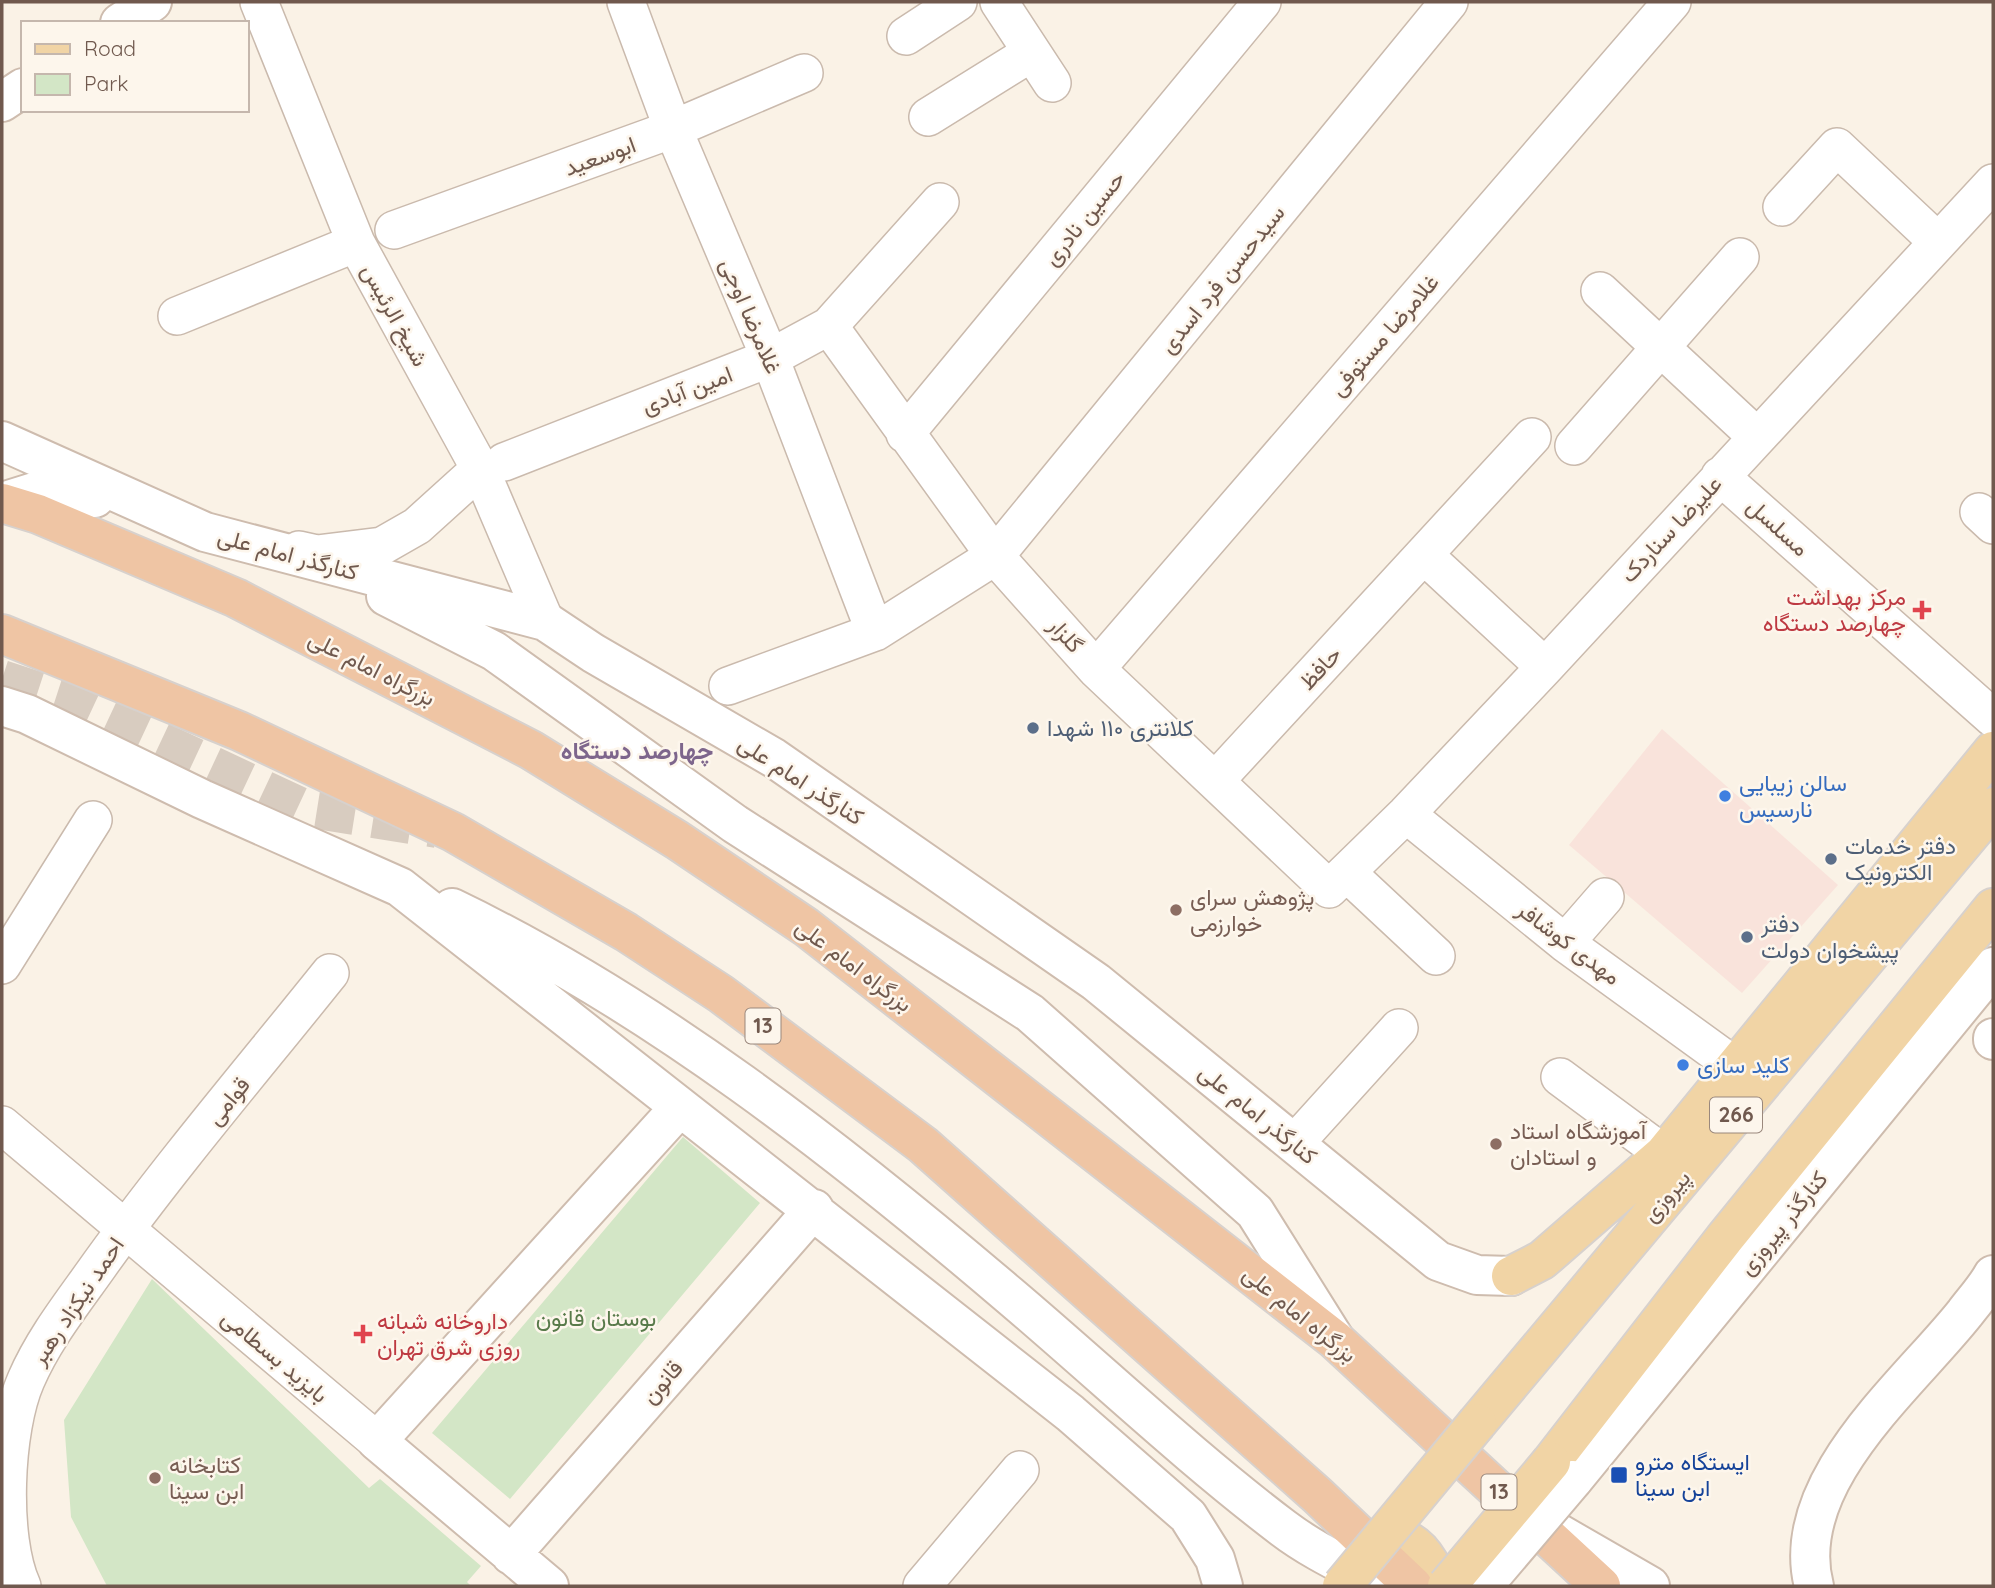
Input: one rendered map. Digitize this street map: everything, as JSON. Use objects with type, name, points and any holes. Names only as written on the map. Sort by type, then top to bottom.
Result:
[{"type":"highway","name":"بزرگراه امام علی","points":[[2,503],[38,514],[236,598],[531,750],[677,840],[806,927],[1335,1340],[1601,1586]]},
{"type":"highway","name":"13","points":[[2,634],[240,731],[453,832],[626,932],[721,994],[923,1145],[1317,1495],[1413,1586]]},
{"type":"main road","points":[[124,21],[152,2]]},
{"type":"main road","points":[[2,102],[21,89]]},
{"type":"main road","name":"کنارگذر امام علی","points":[[2,442],[205,532],[545,621],[593,653],[774,758],[1096,982],[1438,1261],[1477,1275],[1511,1276]]},
{"type":"main road","points":[[2,503],[44,489],[146,506]]},
{"type":"main road","points":[[323,565],[494,651],[735,824],[1030,1013],[1255,1212],[1335,1340]]},
{"type":"main road","points":[[10,705],[202,799],[400,887],[436,900],[513,938],[666,1033],[766,1103],[875,1185],[987,1276],[1285,1530],[1384,1586]]},
{"type":"main road","name":"266","points":[[1511,1276],[1542,1260],[1664,1154],[1993,751]]},
{"type":"main road","name":"پیروزی","points":[[1342,1586],[1993,807]]},
{"type":"main road","points":[[400,887],[814,1209],[1070,1413],[1188,1516],[1215,1559],[1223,1586]]},
{"type":"main road","points":[[1483,1586],[1724,1239],[1993,908]]},
{"type":"main road","name":"کنارگذر پیروزی","points":[[1562,1471],[1993,967]]},
{"type":"main road","points":[[377,1441],[680,1107]]},
{"type":"main road","name":"قانون","points":[[511,1555],[814,1209]]},
{"type":"main road","points":[[1511,1276],[1587,1250],[1640,1227]]},
{"type":"main road","points":[[1814,1586],[1808,1564],[1815,1520],[1834,1471],[1993,1275]]},
{"type":"main road","name":"بایزید بسطامی","points":[[377,1441],[549,1586]]},
{"type":"main road","points":[[1447,1586],[1562,1471]]},
{"type":"main road","points":[[1522,1513],[1650,1586]]},
{"type":"main road","points":[[1384,1535],[1411,1543],[1419,1550],[1438,1579],[1437,1586]]},
{"type":"street","name":"شیخ الرئیس","points":[[259,2],[356,243],[492,465],[545,621]]},
{"type":"street","name":"غلامرضا اوجی","points":[[626,2],[673,129],[769,358],[875,632]]},
{"type":"street","points":[[906,36],[958,2]]},
{"type":"street","points":[[999,2],[1052,83]]},
{"type":"street","name":"حسین نادری","points":[[905,434],[1262,2]]},
{"type":"street","name":"سیدحسن فرد اسدی","points":[[728,686],[875,632],[995,556],[1449,2]]},
{"type":"street","name":"غلامرضا مستوفی","points":[[1096,669],[1672,2]]},
{"type":"street","points":[[928,117],[1031,53]]},
{"type":"street","name":"ابوسعید","points":[[394,230],[673,129],[803,73]]},
{"type":"street","points":[[1782,207],[1837,147],[1938,242]]},
{"type":"street","name":"علیرضا سناردک","points":[[1347,873],[1545,667],[1993,183]]},
{"type":"street","name":"امین آبادی","points":[[492,465],[769,358],[829,326],[940,202]]},
{"type":"street","points":[[177,316],[356,243]]},
{"type":"street","points":[[1574,446],[1740,257]]},
{"type":"street","points":[[1600,291],[1757,437]]},
{"type":"street","name":"گلزار","points":[[829,326],[995,556],[1096,669],[1324,887],[1329,889],[1347,873]]},
{"type":"street","name":"حافظ","points":[[1214,781],[1532,437]]},
{"type":"street","points":[[205,532],[317,554],[382,546],[417,526],[492,465]]},
{"type":"street","name":"مسلسل","points":[[1720,476],[1993,718]]},
{"type":"street","points":[[1425,555],[1545,667]]},
{"type":"street","name":"مهدی کوشافر","points":[[1406,814],[1566,943],[1737,1067]]},
{"type":"street","points":[[2,965],[93,820]]},
{"type":"street","points":[[1347,873],[1436,956]]},
{"type":"street","points":[[1566,943],[1605,897]]},
{"type":"street","name":"قوامی","points":[[125,1229],[330,973]]},
{"type":"street","points":[[1295,1143],[1399,1028]]},
{"type":"street","points":[[1560,1077],[1664,1154]]},
{"type":"street","name":"بایزید بسطامی","points":[[2,1125],[377,1441]]},
{"type":"street","name":"احمد نیکزاد رهبر","points":[[22,1586],[5,1541],[4,1478],[9,1430],[26,1380],[46,1340],[125,1229]]},
{"type":"street","points":[[922,1586],[1020,1470]]},
{"type":"shaded area","points":[[1662,729],[1838,885],[1742,993],[1569,845]]},
{"type":"green space","name":"بوستان قانون","points":[[683,1137],[760,1203],[510,1499],[432,1433]]},
{"type":"green space","points":[[152,1279],[369,1488],[380,1479],[481,1566],[467,1582],[471,1586],[107,1586],[71,1517],[64,1420]]},
{"type":"tunnel","points":[[2,679],[88,707],[304,808],[437,829]]},
{"type":"place","name":"مرکز بهداشت چهارصد دستگاه","points":[[1922,610]]},
{"type":"place","name":"کلانتری ۱۱۰ شهدا","points":[[1033,728]]},
{"type":"place","name":"سالن زیبایی نارسیس","points":[[1725,796]]},
{"type":"place","name":"دفتر خدمات الکترونیک","points":[[1831,859]]},
{"type":"place","name":"پژوهش سرای خوارزمی","points":[[1176,910]]},
{"type":"place","name":"دفتر پیشخوان دولت","points":[[1747,937]]},
{"type":"place","name":"کلید سازی","points":[[1683,1065]]},
{"type":"place","name":"آموزشگاه استاد و استادان","points":[[1496,1144]]},
{"type":"place","name":"داروخانه شبانه روزی شرق تهران","points":[[363,1334]]},
{"type":"place","name":"ایستگاه مترو ابن سینا","points":[[1619,1475]]},
{"type":"place","name":"کتابخانه ابن سینا","points":[[155,1478]]},
{"type":"district","name":"چهارصد دستگاه","points":[[637,751]]}]
